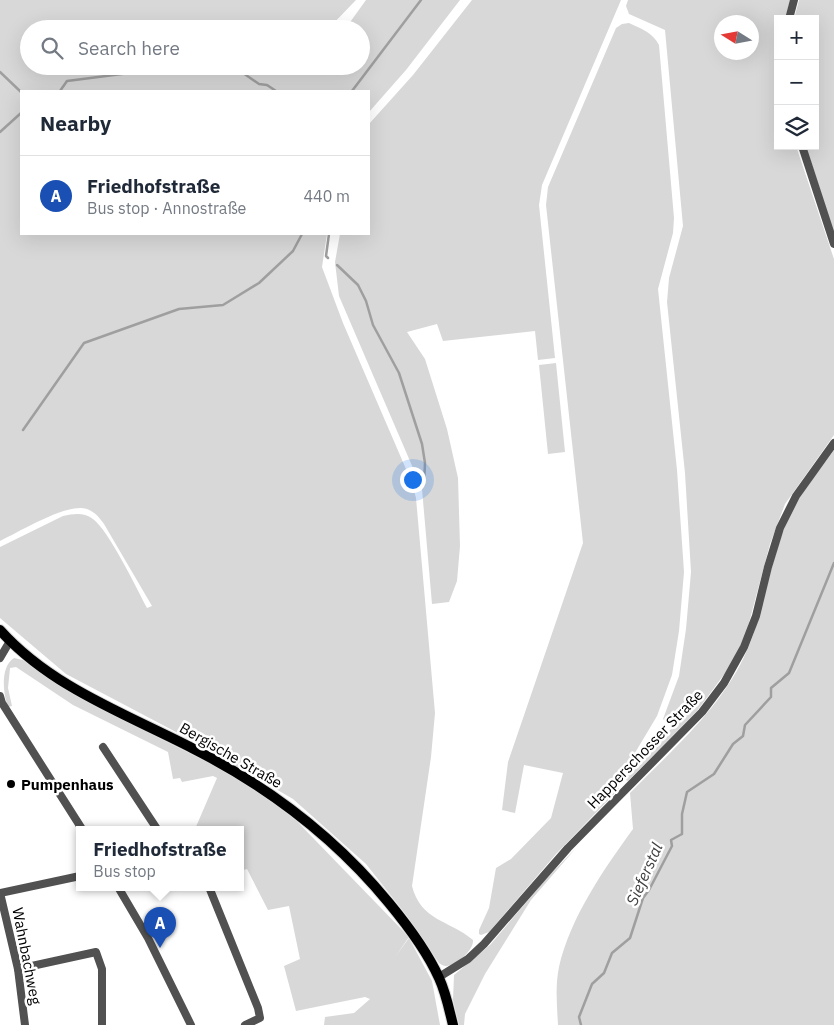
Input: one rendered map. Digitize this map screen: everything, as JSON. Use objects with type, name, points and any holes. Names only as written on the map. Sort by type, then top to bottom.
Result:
[{"type":"main road","name":"Bergische Straße","points":[[0,630],[10,641],[51,674],[109,708],[192,748],[243,776],[287,804],[330,840],[369,878],[410,928],[439,977],[447,999],[453,1025]]},
{"type":"street","points":[[790,15],[794,0]]},
{"type":"street","points":[[803,150],[834,244]]},
{"type":"street","name":"Happerschosser Straße","points":[[439,977],[468,959],[484,944],[568,848],[702,712],[724,684],[744,647],[756,616],[780,528],[796,496],[834,443]]},
{"type":"street","points":[[0,658],[10,641]]},
{"type":"street","points":[[0,696],[80,826]]},
{"type":"street","points":[[103,747],[155,826]]},
{"type":"street","points":[[0,893],[76,877]]},
{"type":"street","points":[[120,891],[148,938],[191,1025]]},
{"type":"street","points":[[211,891],[258,1008],[260,1018],[245,1025]]},
{"type":"street","name":"Wahnbachweg","points":[[0,893],[18,969],[25,1025]]},
{"type":"street","points":[[18,969],[96,952],[102,969],[102,1025]]},
{"type":"shaded area","points":[[0,0],[356,0],[337,20],[20,20],[20,75],[370,75],[370,20],[352,20],[366,0],[460,0],[406,70],[370,111],[370,90],[20,90],[20,235],[327,235],[322,267],[343,323],[412,483],[416,498],[435,713],[431,757],[412,886],[416,898],[429,913],[473,940],[473,944],[468,952],[451,965],[444,966],[439,963],[407,916],[366,864],[293,799],[195,742],[66,674],[0,618],[0,547],[63,516],[75,514],[89,517],[99,525],[122,560],[147,608],[152,606],[97,515],[87,509],[68,510],[31,525],[0,541]]},
{"type":"shaded area","points":[[472,0],[621,0],[542,185],[539,205],[555,358],[538,360],[535,331],[443,341],[437,324],[407,332],[425,359],[447,429],[458,478],[460,546],[457,581],[449,602],[432,604],[422,489],[339,296],[335,262],[340,235],[370,235],[370,123],[413,75]]},
{"type":"shaded area","points":[[628,0],[790,0],[786,15],[774,15],[774,150],[797,150],[834,259],[834,435],[785,504],[770,544],[746,634],[731,665],[697,711],[628,781],[626,780],[627,776],[673,727],[663,719],[679,676],[686,629],[691,572],[685,473],[667,302],[669,278],[683,226],[665,30],[629,14],[626,6]]},
{"type":"shaded area","points":[[799,0],[834,0],[834,233],[807,150],[819,150],[819,15],[795,15]]},
{"type":"shaded area","points":[[629,23],[650,34],[659,45],[674,218],[673,233],[658,289],[677,470],[684,572],[679,631],[672,675],[657,716],[617,783],[619,789],[556,854],[489,932],[481,935],[479,930],[489,908],[496,868],[511,859],[551,818],[563,773],[524,765],[515,813],[502,810],[508,762],[583,543],[546,205],[548,187],[616,28],[622,24]]},
{"type":"shaded area","points":[[556,363],[565,452],[548,454],[539,365]]},
{"type":"shaded area","points":[[834,450],[834,1025],[558,1025],[557,981],[564,949],[571,930],[589,895],[633,829],[630,793],[693,729],[734,676],[744,657],[758,621],[777,548],[791,513],[806,488]]},
{"type":"shaded area","points":[[14,658],[23,660],[60,686],[99,708],[217,767],[285,809],[409,937],[395,957],[409,938],[432,981],[440,1025],[324,1025],[325,1017],[354,1013],[370,999],[365,997],[296,1011],[284,966],[300,959],[289,906],[268,910],[247,869],[244,870],[244,826],[196,826],[217,778],[213,776],[182,782],[180,778],[173,779],[168,752],[73,705],[16,667],[10,668],[8,688],[12,706],[8,707],[4,681],[6,667]]},
{"type":"shaded area","points":[[576,848],[531,900],[485,974],[465,1014],[464,1025],[459,1025],[453,1000],[454,975],[490,945],[546,879]]},
{"type":"waterway","points":[[370,67],[421,0]]},
{"type":"waterway","points":[[0,72],[20,91]]},
{"type":"waterway","points":[[61,90],[67,81],[114,75]]},
{"type":"waterway","points":[[246,75],[259,84],[267,85],[274,90]]},
{"type":"waterway","points":[[353,90],[364,75]]},
{"type":"waterway","points":[[0,132],[20,114]]},
{"type":"waterway","points":[[23,430],[84,343],[179,309],[223,305],[259,283],[293,251],[301,235]]},
{"type":"waterway","points":[[328,258],[326,256],[329,235]]},
{"type":"waterway","points":[[337,265],[358,285],[366,301],[373,325],[399,373],[422,444],[425,463],[424,485]]},
{"type":"waterway","name":"Sieferstal","points":[[581,1025],[579,1017],[592,984],[604,973],[612,953],[630,938],[643,898],[672,846],[671,840],[682,834],[682,814],[687,792],[714,774],[733,744],[743,736],[745,725],[771,697],[771,688],[789,673],[834,563]]},
{"type":"place","name":"Pumpenhaus","points":[[11,784]]},
{"type":"place","name":"Friedhofstraße","points":[[160,948]]}]
